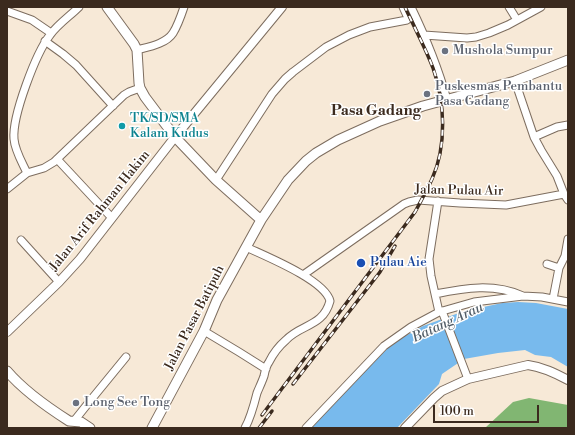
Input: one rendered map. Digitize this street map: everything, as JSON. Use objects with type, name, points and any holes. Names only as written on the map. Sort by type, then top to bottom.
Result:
[{"type":"main road","points":[[107,7],[134,44],[140,88],[145,97],[175,137],[216,180],[261,220]]},
{"type":"main road","name":"Jalan Pasar Batipuh","points":[[152,428],[204,331],[217,300],[261,220],[288,180],[306,160],[316,152],[338,140],[380,122],[423,106],[515,81],[568,60]]},
{"type":"main road","points":[[7,371],[28,392],[69,423],[81,422],[90,428]]},
{"type":"street","points":[[27,173],[15,144],[14,129],[20,104],[45,41],[51,33],[79,7]]},
{"type":"street","points":[[136,50],[159,43],[169,38],[184,7]]},
{"type":"street","name":"Jalan Arif Rahman Hakim","points":[[7,332],[59,282],[80,259],[175,137],[282,7]]},
{"type":"street","points":[[216,180],[263,107],[285,79],[326,47],[349,35],[370,28],[407,20],[408,18],[403,7]]},
{"type":"street","points":[[411,7],[437,66],[447,100]]},
{"type":"street","points":[[509,7],[516,20]]},
{"type":"street","points":[[424,35],[470,38],[476,37],[489,33],[541,7]]},
{"type":"street","points":[[7,11],[32,20],[51,33]]},
{"type":"street","points":[[45,41],[76,65],[113,106]]},
{"type":"street","points":[[515,81],[534,138],[557,176],[566,197]]},
{"type":"street","points":[[7,189],[27,173],[44,168],[57,159],[129,92],[140,88]]},
{"type":"street","points":[[534,138],[558,127],[568,125]]},
{"type":"street","points":[[57,159],[112,218]]},
{"type":"street","name":"Jalan Pulau Air","points":[[303,275],[409,202],[418,200],[506,205],[566,197]]},
{"type":"street","points":[[438,201],[430,259],[431,276],[441,312],[468,377]]},
{"type":"street","points":[[553,298],[559,268],[564,256],[568,239]]},
{"type":"street","points":[[21,240],[59,282]]},
{"type":"street","points":[[245,428],[250,419],[269,361],[286,340],[294,333],[315,323],[321,318],[330,301],[328,294],[303,275],[246,247]]},
{"type":"street","points":[[547,264],[559,268]]},
{"type":"street","points":[[435,294],[465,288],[496,288],[523,296]]},
{"type":"street","points":[[306,428],[384,346],[411,327],[441,312],[474,302],[523,296],[553,298],[568,302]]},
{"type":"street","points":[[204,331],[266,369]]},
{"type":"street","points":[[69,423],[90,401],[126,357]]},
{"type":"street","points":[[405,428],[442,391],[468,377],[528,365],[549,370],[568,380]]},
{"type":"green space","points":[[529,398],[568,405],[568,428],[485,428],[513,402]]},
{"type":"water","name":"Batang Arau","points":[[502,303],[536,303],[568,309],[568,367],[551,357],[535,355],[525,350],[464,359],[442,374],[439,384],[397,428],[311,428],[393,343],[423,326],[456,314]]},
{"type":"railway","points":[[262,415],[415,212],[437,166],[443,124],[440,95],[433,68],[405,7]]},
{"type":"railway","points":[[293,384],[380,272],[395,246]]},
{"type":"railway","points":[[259,428],[272,411]]},
{"type":"place","name":"Mushola Sumpur","points":[[445,51]]},
{"type":"place","name":"Puskesmas Pembantu Pasa Gadang","points":[[427,94]]},
{"type":"place","name":"TK/SD/SMA Kalam Kudus","points":[[122,126]]},
{"type":"place","name":"Pulau Aie","points":[[361,263]]},
{"type":"place","name":"Long See Tong","points":[[76,403]]},
{"type":"district","name":"Pasa Gadang","points":[[376,111]]}]
